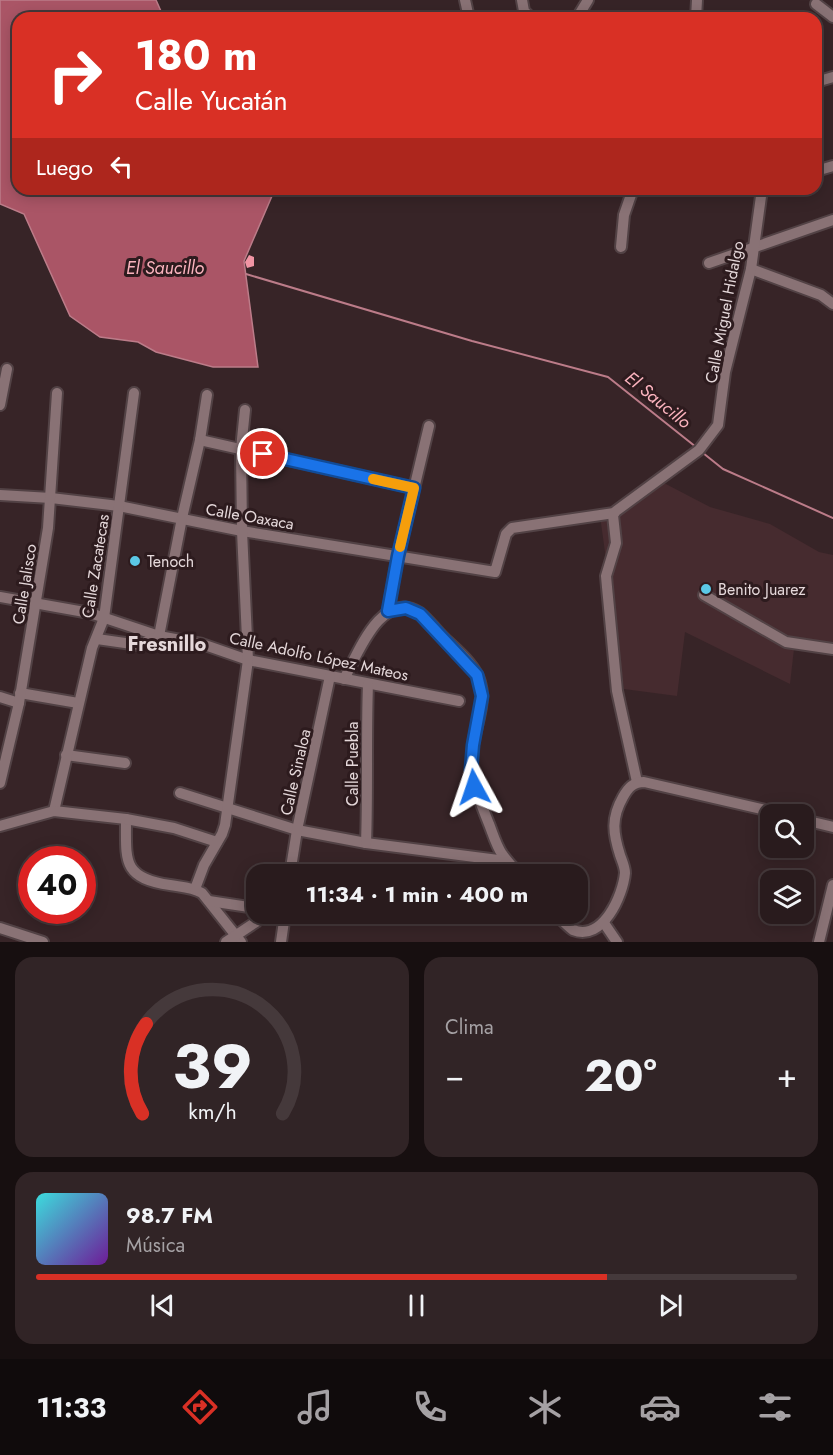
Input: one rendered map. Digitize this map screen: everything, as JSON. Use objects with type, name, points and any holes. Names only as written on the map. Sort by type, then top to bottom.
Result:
[{"type":"street","points":[[816,4],[833,17]]},
{"type":"street","points":[[621,247],[624,215],[631,195]]},
{"type":"street","name":"Calle Miguel Hidalgo","points":[[614,513],[699,450],[718,425],[725,372],[751,268],[761,195]]},
{"type":"street","points":[[709,263],[833,220]]},
{"type":"street","points":[[751,268],[821,295],[833,304]]},
{"type":"street","points":[[0,405],[7,369]]},
{"type":"street","name":"Calle Jalisco","points":[[1,780],[36,604],[51,498],[57,393]]},
{"type":"street","name":"Calle Zacatecas","points":[[54,811],[92,648],[104,618],[134,393]]},
{"type":"street","points":[[97,639],[139,645],[159,636],[200,440],[207,395]]},
{"type":"street","points":[[195,889],[204,865],[225,825],[248,660],[241,449],[245,410]]},
{"type":"street","points":[[344,679],[372,628],[388,611],[398,556],[429,426]]},
{"type":"street","points":[[200,440],[414,488]]},
{"type":"street","name":"Calle Oaxaca","points":[[0,495],[119,506],[242,531],[495,572],[506,534],[512,528],[614,513]]},
{"type":"street","points":[[614,513],[616,543],[606,576],[617,691],[637,783]]},
{"type":"street","points":[[704,595],[786,642],[833,649]]},
{"type":"street","name":"Calle Adolfo López Mateos","points":[[0,597],[90,613],[159,636],[201,644],[248,660],[459,701]]},
{"type":"street","points":[[388,611],[406,608],[420,614],[477,675],[482,696],[473,745],[471,769],[474,787],[497,846],[509,864]]},
{"type":"street","name":"Calle Sinaloa","points":[[292,864],[330,676]]},
{"type":"street","name":"Calle Puebla","points":[[366,843],[369,779],[366,728],[368,684]]},
{"type":"street","points":[[0,697],[78,703]]},
{"type":"street","points":[[66,755],[125,763]]},
{"type":"street","points":[[567,924],[581,932],[593,930],[604,923],[618,897],[625,868],[615,840],[614,825],[616,809],[630,786],[644,782],[760,809]]},
{"type":"street","points":[[180,793],[297,830],[366,843],[506,861]]},
{"type":"street","points":[[0,826],[54,811],[126,819],[174,828],[217,842]]},
{"type":"street","points":[[126,819],[127,859],[131,869],[139,877],[154,883],[195,889],[202,893],[234,940],[254,924]]},
{"type":"street","points":[[814,822],[833,827]]},
{"type":"street","points":[[819,942],[833,885]]},
{"type":"street","points":[[209,901],[246,907]]},
{"type":"street","points":[[604,923],[617,942]]},
{"type":"street","points":[[281,942],[284,924]]},
{"type":"street","points":[[0,928],[43,942]]},
{"type":"shaded area","name":"Benito Juarez","points":[[662,482],[710,507],[770,524],[819,552],[833,555],[833,644],[795,640],[790,684],[685,632],[677,696],[624,689],[600,516],[626,511]]},
{"type":"water","name":"El Saucillo","points":[[0,0],[156,0],[161,12],[12,12],[12,195],[272,195],[244,261],[258,367],[213,367],[156,352],[138,342],[100,337],[70,316],[24,214],[0,204]]},
{"type":"building","points":[[249,255],[254,257],[254,266],[247,268],[245,262]]},
{"type":"waterway","name":"El Saucillo","points":[[246,274],[472,341],[608,377],[696,447]]},
{"type":"waterway","name":"El Saucillo","points":[[703,453],[723,469],[833,518]]},
{"type":"slow traffic","points":[[373,479],[414,488],[400,547]]},
{"type":"place","name":"Tenoch","points":[[135,561]]},
{"type":"place","name":"Benito Juarez","points":[[706,589]]},
{"type":"district","name":"Fresnillo","points":[[167,644]]},
{"type":"route","points":[[263,454],[414,488],[388,611],[406,608],[420,614],[471,667],[481,683],[482,696],[471,769],[474,787]]}]
